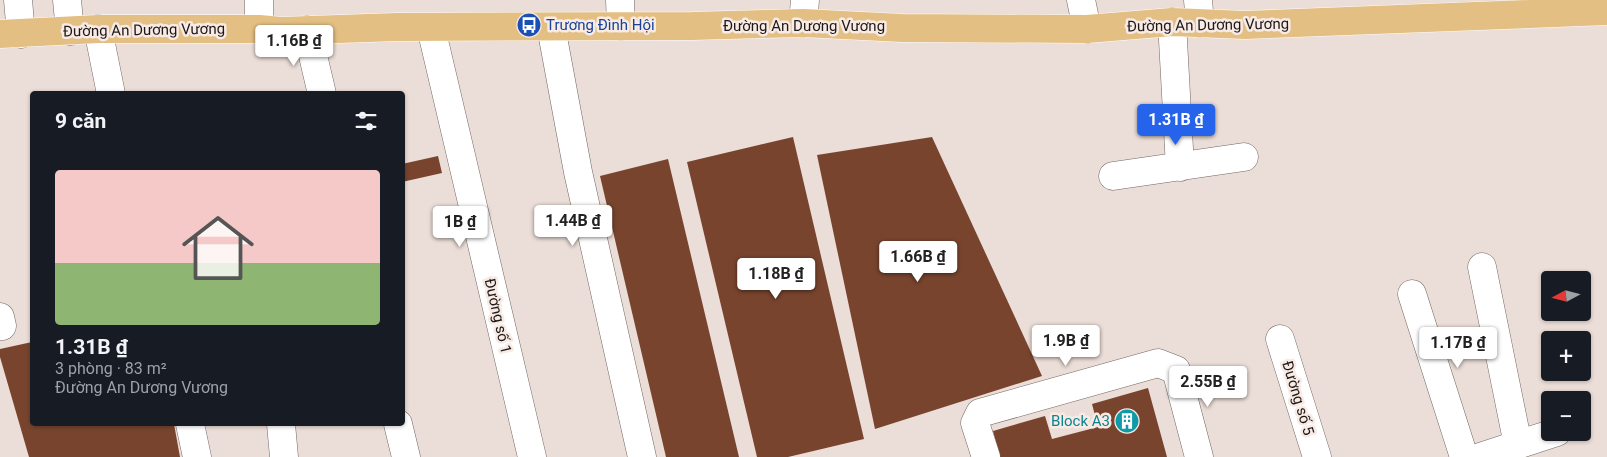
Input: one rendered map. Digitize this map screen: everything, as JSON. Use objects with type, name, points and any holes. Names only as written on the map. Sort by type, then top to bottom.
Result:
[{"type":"main road","name":"Đường An Dương Vương","points":[[10,34],[98,29],[307,30],[397,27],[551,27],[621,13],[804,12],[902,28],[1087,30],[1172,22],[1199,11],[1245,25],[1607,11]]},
{"type":"street","points":[[10,34],[18,0]]},
{"type":"street","points":[[66,0],[70,31]]},
{"type":"street","points":[[259,0],[259,29]]},
{"type":"street","points":[[1081,0],[1087,30]]},
{"type":"street","points":[[1172,22],[1180,167]]},
{"type":"street","points":[[551,27],[578,172],[642,457]]},
{"type":"street","name":"Đường số 1","points":[[431,28],[532,457]]},
{"type":"street","points":[[98,29],[110,91]]},
{"type":"street","points":[[307,30],[321,91]]},
{"type":"street","points":[[1113,176],[1244,157]]},
{"type":"street","points":[[1482,268],[1518,445]]},
{"type":"street","points":[[1412,294],[1464,457]]},
{"type":"street","name":"Đường số 5","points":[[1280,339],[1317,457]]},
{"type":"street","points":[[986,457],[975,423],[980,414],[1158,363],[1176,370],[1199,457]]},
{"type":"street","points":[[190,426],[197,457]]},
{"type":"street","points":[[281,426],[284,457]]},
{"type":"street","points":[[398,426],[406,457]]},
{"type":"street","points":[[1480,457],[1541,437]]},
{"type":"building","points":[[793,137],[864,439],[788,457],[757,457],[687,162]]},
{"type":"building","points":[[932,137],[1042,376],[875,429],[817,155]]},
{"type":"building","points":[[438,156],[442,173],[405,181],[405,163]]},
{"type":"building","points":[[668,159],[739,457],[666,457],[600,176]]},
{"type":"building","points":[[30,342],[30,426],[174,426],[180,457],[29,457],[0,357],[0,349]]},
{"type":"building","name":"Block A3","points":[[1148,388],[1167,457],[1000,457],[993,431],[1045,416],[1052,439],[1098,427],[1092,404]]},
{"type":"place","name":"Trương Đình Hội","points":[[529,25]]},
{"type":"place","name":"Block A3","points":[[1127,421]]}]
